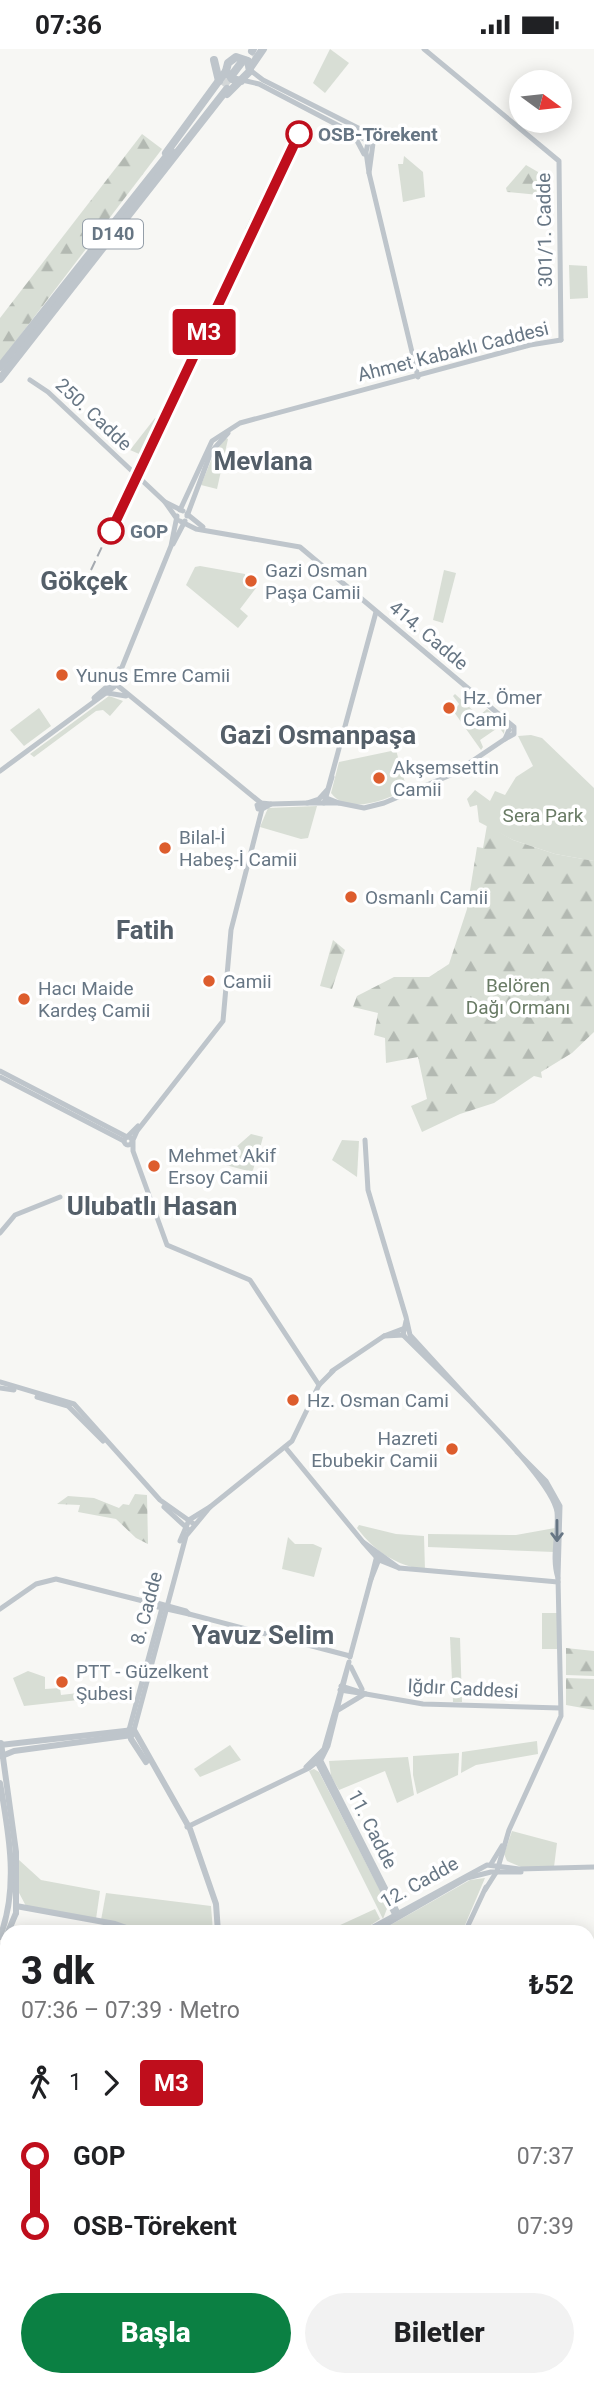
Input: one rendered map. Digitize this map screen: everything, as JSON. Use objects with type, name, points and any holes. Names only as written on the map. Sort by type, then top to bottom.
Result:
[{"type":"highway","points":[[223,86],[235,77],[254,51]]},
{"type":"highway","points":[[223,86],[235,77],[254,51]]},
{"type":"highway","points":[[214,60],[223,86]]},
{"type":"highway","name":"D140","points":[[0,379],[223,86]]},
{"type":"highway","name":"D140","points":[[0,367],[165,163]]},
{"type":"main road","name":"301/1. Cadde","points":[[424,49],[559,161],[561,340]]},
{"type":"main road","points":[[245,65],[263,80],[371,139]]},
{"type":"main road","points":[[235,77],[259,85],[371,139]]},
{"type":"main road","points":[[352,132],[361,144],[369,173],[417,376]]},
{"type":"main road","points":[[365,162],[371,139]]},
{"type":"main road","points":[[369,173],[371,139]]},
{"type":"main road","name":"Ahmet Kabaklı Caddesi","points":[[121,666],[214,442],[247,425],[417,376],[561,340]]},
{"type":"main road","name":"250. Cadde","points":[[30,380],[48,392],[182,517]]},
{"type":"main road","name":"414. Cadde","points":[[182,517],[205,529],[299,547],[515,728],[514,734],[506,739]]},
{"type":"main road","points":[[322,800],[332,777],[376,612]]},
{"type":"main road","points":[[121,666],[120,674],[126,693]]},
{"type":"main road","points":[[26,751],[113,684],[121,666]]},
{"type":"main road","points":[[0,770],[107,693],[120,674]]},
{"type":"main road","points":[[113,684],[259,807]]},
{"type":"main road","points":[[107,693],[126,693]]},
{"type":"main road","points":[[259,807],[322,800],[364,808],[384,803],[453,775],[506,739],[509,730],[505,719]]},
{"type":"main road","points":[[128,1141],[222,1020],[232,927],[259,807]]},
{"type":"main road","points":[[0,1071],[128,1141],[167,1245],[250,1280],[317,1384],[384,1336],[406,1331]]},
{"type":"main road","points":[[0,1077],[128,1141]]},
{"type":"main road","points":[[365,1140],[368,1190],[406,1321],[406,1331],[517,1452],[555,1500],[560,1708],[558,1724],[504,1845],[492,1864],[494,1872]]},
{"type":"main road","points":[[0,1233],[15,1215],[60,1197]]},
{"type":"main road","points":[[0,1382],[72,1406],[187,1528]]},
{"type":"main road","name":"8. Cadde","points":[[192,1522],[292,1441],[317,1384]]},
{"type":"main road","points":[[0,1388],[72,1406]]},
{"type":"main road","points":[[285,1447],[363,1542],[389,1567]]},
{"type":"main road","name":"8. Cadde","points":[[132,1733],[180,1541],[202,1510],[210,1507]]},
{"type":"main road","points":[[173,1513],[202,1510]]},
{"type":"main road","points":[[173,1513],[192,1522]]},
{"type":"main road","points":[[173,1513],[180,1541]]},
{"type":"main road","name":"8. Cadde","points":[[164,1607],[187,1528]]},
{"type":"main road","points":[[378,1557],[398,1568]]},
{"type":"main road","points":[[371,1579],[378,1557]]},
{"type":"main road","points":[[318,1760],[350,1661],[378,1557]]},
{"type":"main road","points":[[375,1572],[389,1567],[558,1580]]},
{"type":"main road","points":[[0,1609],[36,1584],[55,1579],[143,1601],[350,1661]]},
{"type":"main road","points":[[338,1710],[364,1694],[355,1680],[350,1661]]},
{"type":"main road","points":[[187,1825],[318,1760],[328,1746],[342,1688]]},
{"type":"main road","name":"Iğdır Caddesi","points":[[342,1688],[423,1704],[560,1708]]},
{"type":"main road","points":[[10,1925],[14,1910],[16,1852],[0,1743],[132,1733]]},
{"type":"main road","points":[[1,1756],[132,1733]]},
{"type":"main road","points":[[132,1733],[187,1825],[216,1904],[217,1925]]},
{"type":"main road","name":"11. Cadde","points":[[318,1760],[397,1915]]},
{"type":"main road","points":[[0,1783],[11,1853],[14,1910],[6,1925]]},
{"type":"main road","points":[[468,1925],[499,1865],[504,1845]]},
{"type":"main road","points":[[503,1853],[514,1868]]},
{"type":"main road","name":"12. Cadde","points":[[383,1925],[407,1906],[473,1870],[492,1864],[514,1868],[594,1869]]},
{"type":"main road","name":"12. Cadde","points":[[376,1925],[467,1878],[494,1872],[594,1869]]},
{"type":"main road","points":[[385,1920],[392,1905],[407,1906]]},
{"type":"main road","points":[[14,1910],[90,1925]]},
{"type":"main road","points":[[14,1910],[118,1925]]},
{"type":"green space","points":[[330,49],[349,63],[325,93],[313,83]]},
{"type":"green space","points":[[142,134],[162,149],[0,362],[0,318]]},
{"type":"green space","points":[[404,156],[423,172],[425,197],[403,202],[398,164],[403,164]]},
{"type":"green space","points":[[526,165],[538,172],[539,195],[507,192],[506,188]]},
{"type":"green space","points":[[273,171],[279,190],[256,235],[245,229]]},
{"type":"green space","points":[[569,265],[587,266],[588,298],[570,299]]},
{"type":"green space","points":[[240,269],[218,313],[205,317],[223,277]]},
{"type":"green space","points":[[217,318],[197,359],[185,361],[202,323]]},
{"type":"green space","points":[[194,368],[170,419],[160,413],[179,371]]},
{"type":"green space","points":[[155,418],[169,424],[153,460],[130,450]]},
{"type":"green space","points":[[226,438],[228,439],[217,489],[201,485],[214,453]]},
{"type":"green space","points":[[195,567],[245,574],[245,586],[256,588],[240,609],[248,616],[238,628],[186,585]]},
{"type":"green space","points":[[444,570],[456,573],[443,623],[433,620]]},
{"type":"green space","points":[[455,694],[479,716],[487,709],[505,724],[504,734],[499,727],[480,740],[483,747],[481,750],[454,712],[459,704],[453,696]]},
{"type":"green space","points":[[109,696],[123,701],[110,716],[103,710],[96,711],[34,757],[30,754]]},
{"type":"green space","points":[[39,708],[51,726],[24,746],[10,730]]},
{"type":"green space","name":"Sera Park","points":[[518,736],[542,738],[594,788],[594,861],[555,854],[513,840],[479,822],[477,805],[470,807],[467,799],[475,790],[490,801],[495,791],[505,795],[516,777],[533,766]]},
{"type":"green space","points":[[396,750],[407,790],[378,801],[357,805],[339,800],[331,793],[339,762]]},
{"type":"green space","points":[[317,806],[308,838],[301,839],[260,827],[268,808]]},
{"type":"green space","name":"Belören Dağı Ormanı","points":[[487,825],[513,840],[555,854],[594,861],[594,1032],[572,1053],[541,1072],[542,1078],[534,1076],[494,1103],[460,1114],[422,1132],[411,1106],[427,1099],[418,1057],[386,1063],[385,1038],[374,1035],[378,1013],[353,1007],[357,996],[394,977],[429,977],[449,964],[467,909],[477,847],[483,848]]},
{"type":"green space","points":[[333,940],[345,950],[332,989],[320,986]]},
{"type":"green space","points":[[251,1134],[263,1137],[260,1148],[265,1150],[262,1164],[255,1163],[250,1181],[245,1180],[248,1171],[218,1163]]},
{"type":"green space","points":[[342,1140],[359,1141],[357,1177],[332,1160]]},
{"type":"green space","points":[[135,1494],[147,1495],[148,1544],[136,1538],[116,1519],[78,1512],[80,1505],[57,1504],[68,1496],[94,1498],[119,1508],[123,1504],[129,1505]]},
{"type":"green space","points":[[359,1525],[396,1534],[424,1536],[425,1570],[405,1565],[379,1551],[357,1528]]},
{"type":"green space","points":[[555,1528],[554,1552],[428,1547],[428,1534],[516,1535]]},
{"type":"green space","points":[[288,1537],[295,1544],[313,1544],[322,1548],[314,1577],[282,1569]]},
{"type":"green space","points":[[542,1613],[557,1613],[557,1649],[542,1649]]},
{"type":"green space","points":[[450,1637],[460,1638],[462,1702],[453,1702]]},
{"type":"green space","points":[[566,1648],[594,1651],[594,1676],[566,1675]]},
{"type":"green space","points":[[28,1671],[45,1677],[45,1689],[60,1688],[61,1695],[78,1693],[78,1700],[24,1706],[13,1678]]},
{"type":"green space","points":[[566,1678],[594,1679],[594,1710],[566,1705]]},
{"type":"green space","points":[[537,1741],[538,1754],[476,1765],[461,1773],[462,1752]]},
{"type":"green space","points":[[230,1745],[241,1760],[200,1777],[194,1769]]},
{"type":"green space","points":[[459,1753],[458,1775],[417,1794],[413,1756]]},
{"type":"green space","points":[[408,1757],[414,1795],[397,1803],[385,1771],[339,1790],[331,1776],[329,1761]]},
{"type":"green space","points":[[314,1769],[319,1772],[388,1906],[383,1919],[309,1771]]},
{"type":"green space","points":[[512,1831],[557,1843],[554,1867],[521,1867],[507,1861],[504,1854]]},
{"type":"green space","points":[[19,1860],[41,1880],[100,1891],[96,1919],[26,1906],[18,1891]]},
{"type":"green space","points":[[485,1878],[465,1925],[390,1925],[470,1880]]},
{"type":"green space","points":[[106,1893],[211,1906],[212,1925],[118,1925],[101,1920]]},
{"type":"green space","points":[[375,1909],[380,1919],[371,1925],[340,1925]]},
{"type":"tunnel","points":[[244,65],[255,53]]},
{"type":"tunnel","points":[[223,86],[232,75]]},
{"type":"railway","points":[[91,570],[134,479]]},
{"type":"metro line","name":"M3","points":[[111,531],[299,134]]},
{"type":"place","name":"OSB-Törekent","points":[[299,134]]},
{"type":"place","name":"GOP","points":[[111,531]]},
{"type":"place","name":"Gazi Osman Paşa Camii","points":[[251,581]]},
{"type":"place","name":"Yunus Emre Camii","points":[[62,675]]},
{"type":"place","name":"Hz. Ömer Cami","points":[[449,708]]},
{"type":"place","name":"Akşemsettin Camii","points":[[379,778]]},
{"type":"place","name":"Bilal-İ Habeş-İ Camii","points":[[165,848]]},
{"type":"place","name":"Osmanlı Camii","points":[[351,897]]},
{"type":"place","name":"Camii","points":[[209,981]]},
{"type":"place","name":"Hacı Maide Kardeş Camii","points":[[24,999]]},
{"type":"place","name":"Mehmet Akif Ersoy Camii","points":[[154,1166]]},
{"type":"place","name":"Hz. Osman Cami","points":[[293,1400]]},
{"type":"place","name":"Hazreti Ebubekir Camii","points":[[452,1449]]},
{"type":"place","name":"PTT - Güzelkent Şubesi","points":[[62,1682]]},
{"type":"district","name":"Mevlana","points":[[263,461]]},
{"type":"district","name":"Gökçek","points":[[84,581]]},
{"type":"district","name":"Gazi Osmanpaşa","points":[[318,735]]},
{"type":"district","name":"Fatih","points":[[145,930]]},
{"type":"district","name":"Ulubatlı Hasan","points":[[152,1206]]},
{"type":"district","name":"Yavuz Selim","points":[[263,1635]]}]
